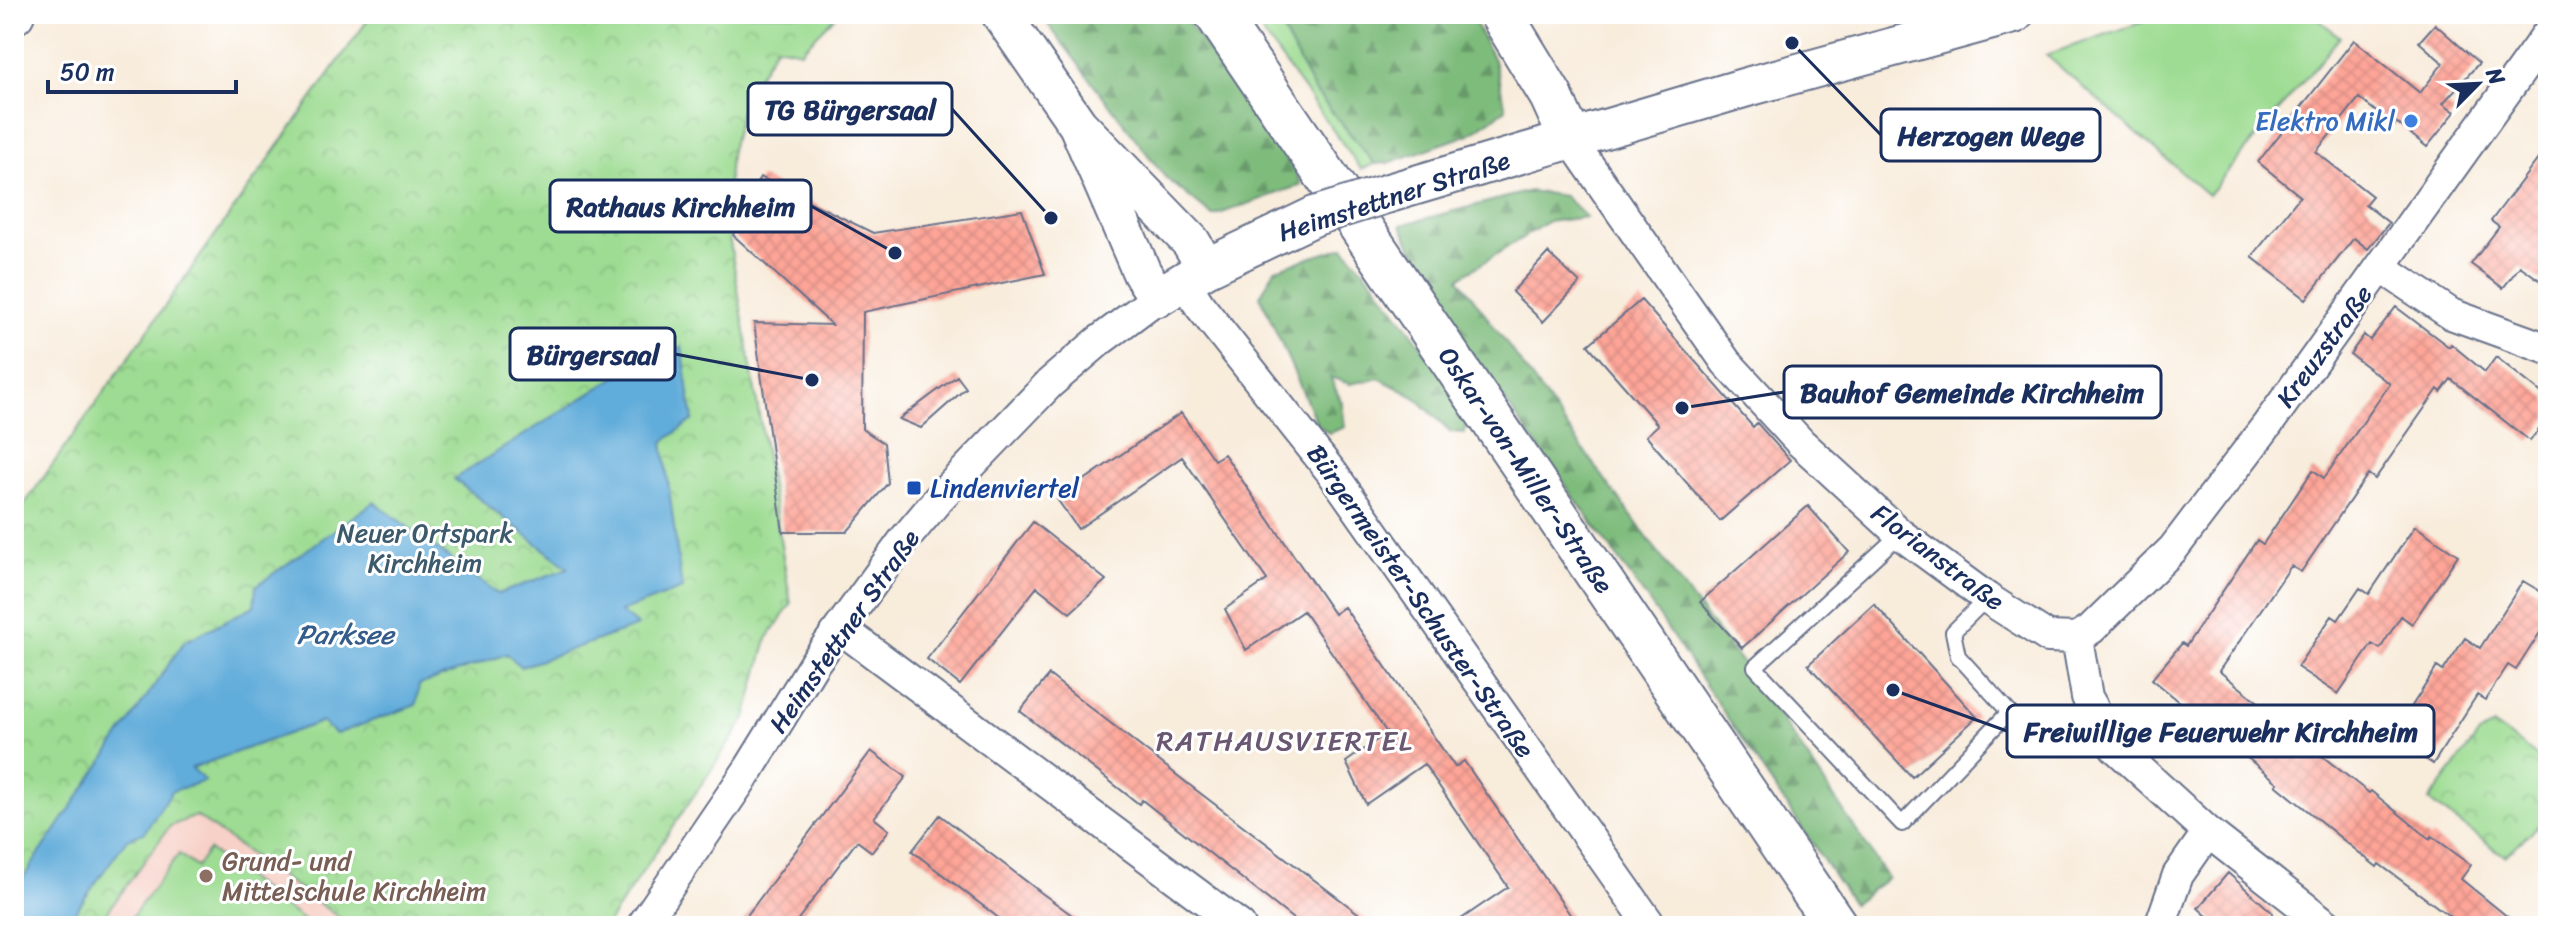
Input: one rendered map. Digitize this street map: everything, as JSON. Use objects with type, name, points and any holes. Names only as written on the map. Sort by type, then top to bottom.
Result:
[{"type":"main road","points":[[1501,14],[1547,88],[1571,140]]},
{"type":"main road","name":"Oskar-von-Miller-Straße","points":[[1217,15],[1836,926]]},
{"type":"street","points":[[1001,14],[1078,125],[1191,242],[1182,282],[1142,273],[1078,125]]},
{"type":"street","name":"Heimstettner Straße","points":[[642,926],[749,769],[815,662],[904,540],[940,497],[1050,383],[1099,341],[1182,282],[1315,216],[1747,87],[2014,14]]},
{"type":"street","name":"Kreuzstraße","points":[[2077,638],[2091,629],[2173,549],[2381,267],[2548,33]]},
{"type":"street","name":"Florianstraße","points":[[1571,140],[1726,362],[1801,443],[1900,534],[1987,598],[2048,637],[2077,638]]},
{"type":"street","points":[[2381,267],[2451,314],[2548,349]]},
{"type":"street","name":"Bürgermeister-Schuster-Straße","points":[[1182,282],[1333,474],[1651,926]]},
{"type":"street","points":[[840,628],[1240,926]]},
{"type":"street","points":[[2077,638],[2087,697],[2115,747],[2208,832],[2328,926]]},
{"type":"street","points":[[2160,926],[2178,875],[2208,832]]},
{"type":"lane","points":[[1900,534],[1755,667],[1902,824],[2009,712],[1958,656],[1953,632],[1987,598]]},
{"type":"shaded area","name":"Grund- und Mittelschule Kirchheim","points":[[196,816],[351,926],[96,926],[168,826]]},
{"type":"green space","name":"Neuer Ortspark Kirchheim","points":[[372,14],[838,14],[801,51],[776,46],[744,100],[730,154],[726,219],[791,604],[767,639],[746,718],[606,926],[351,926],[196,816],[170,826],[97,926],[14,926],[14,519]]},
{"type":"green space","points":[[1040,14],[1182,14],[1296,172],[1301,185],[1213,216],[1165,177]]},
{"type":"green space","points":[[1249,14],[1288,14],[1282,29],[1314,90],[1375,164],[1361,169]]},
{"type":"green space","points":[[1288,14],[1471,14],[1494,60],[1506,109],[1470,134],[1388,163],[1375,164],[1314,90],[1282,29]]},
{"type":"green space","points":[[2166,14],[2312,14],[2340,37],[2208,195],[2046,55]]},
{"type":"green space","points":[[1530,191],[1564,196],[1586,217],[1547,222],[1459,278],[1696,605],[1752,675],[1888,878],[1853,904],[1656,612],[1443,314],[1401,225]]},
{"type":"green space","points":[[1344,247],[1376,284],[1468,409],[1465,433],[1451,432],[1415,397],[1379,378],[1350,384],[1330,377],[1342,403],[1345,427],[1329,433],[1317,424],[1260,296],[1275,269]]},
{"type":"green space","points":[[2494,725],[2548,764],[2548,817],[2505,856],[2429,801],[2478,735]]},
{"type":"green space","points":[[209,850],[311,926],[125,926],[179,854],[196,867]]},
{"type":"water","name":"Parksee","points":[[682,346],[693,420],[663,442],[682,589],[620,612],[638,626],[521,667],[507,654],[419,685],[416,705],[336,734],[321,722],[192,768],[205,781],[172,791],[144,833],[127,839],[65,926],[14,926],[14,891],[184,642],[254,606],[256,586],[374,502],[498,594],[568,568],[454,479],[654,353],[661,360]]},
{"type":"building","points":[[2435,24],[2479,63],[2443,103],[2455,112],[2427,147],[2359,98],[2316,152],[2372,196],[2365,204],[2389,223],[2368,249],[2354,238],[2306,299],[2252,257],[2300,196],[2258,162],[2354,40],[2420,93],[2443,63],[2419,42]]},
{"type":"building","points":[[2548,146],[2548,286],[2520,266],[2503,288],[2471,264],[2499,227],[2491,221]]},
{"type":"building","points":[[760,177],[873,233],[1022,210],[1045,274],[863,312],[862,429],[884,443],[888,483],[847,532],[783,532],[754,323],[832,325],[733,235]]},
{"type":"building","points":[[1548,253],[1580,283],[1543,322],[1512,292]]},
{"type":"building","points":[[1641,300],[1753,427],[1757,423],[1790,460],[1720,521],[1646,436],[1658,425],[1588,345]]},
{"type":"building","points":[[2396,307],[2449,347],[2451,344],[2485,372],[2496,357],[2548,398],[2548,418],[2530,441],[2451,379],[2441,392],[2438,389],[2375,479],[2368,474],[2301,572],[2291,566],[2219,671],[2369,793],[2371,791],[2430,839],[2432,836],[2471,865],[2461,879],[2519,926],[2463,926],[2379,864],[2377,867],[2152,679],[2182,643],[2186,646],[2257,540],[2263,544],[2313,470],[2324,478],[2390,384],[2350,354],[2364,335],[2370,340]]},
{"type":"building","points":[[957,376],[966,388],[921,428],[899,419]]},
{"type":"building","points":[[1181,413],[1214,460],[1224,454],[1334,614],[1344,607],[1455,767],[1464,761],[1578,926],[1451,926],[1508,887],[1424,764],[1366,804],[1346,762],[1387,733],[1303,611],[1246,650],[1225,609],[1267,580],[1182,457],[1078,529],[1057,499]]},
{"type":"building","points":[[1808,506],[1849,552],[1742,648],[1700,602]]},
{"type":"building","points":[[1033,522],[1106,580],[1070,613],[1037,587],[960,685],[927,659]]},
{"type":"building","points":[[2415,526],[2458,555],[2412,624],[2401,616],[2380,649],[2372,644],[2338,694],[2297,667],[2332,616],[2338,620],[2360,588],[2369,594]]},
{"type":"building","points":[[2523,581],[2548,596],[2548,620],[2516,670],[2508,665],[2485,700],[2477,695],[2433,764],[2392,737],[2437,667],[2443,671],[2465,638],[2480,648]]},
{"type":"building","points":[[1874,604],[1977,717],[1912,777],[1808,665]]},
{"type":"building","points":[[1049,675],[1375,926],[1302,926],[1142,800],[1139,804],[1020,711]]},
{"type":"building","points":[[871,751],[906,777],[874,818],[889,830],[872,852],[857,841],[793,926],[739,926]]},
{"type":"building","points":[[940,815],[1087,926],[1009,926],[912,851]]},
{"type":"building","points":[[2228,873],[2273,913],[2262,926],[2218,926],[2198,908]]},
{"type":"place","name":"Herzogen Wege","points":[[1792,43]]},
{"type":"place","name":"Elektro Mikl","points":[[2411,121]]},
{"type":"place","name":"TG Bürgersaal","points":[[1051,218]]},
{"type":"place","name":"Rathaus Kirchheim","points":[[895,253]]},
{"type":"place","name":"Bürgersaal","points":[[812,380]]},
{"type":"place","name":"Bauhof Gemeinde Kirchheim","points":[[1682,408]]},
{"type":"place","name":"Lindenviertel","points":[[914,488]]},
{"type":"place","name":"Freiwillige Feuerwehr Kirchheim","points":[[1893,690]]},
{"type":"place","name":"Grund- und Mittelschule Kirchheim","points":[[206,876]]},
{"type":"district","name":"RATHAUSVIERTEL","points":[[1285,740]]}]
